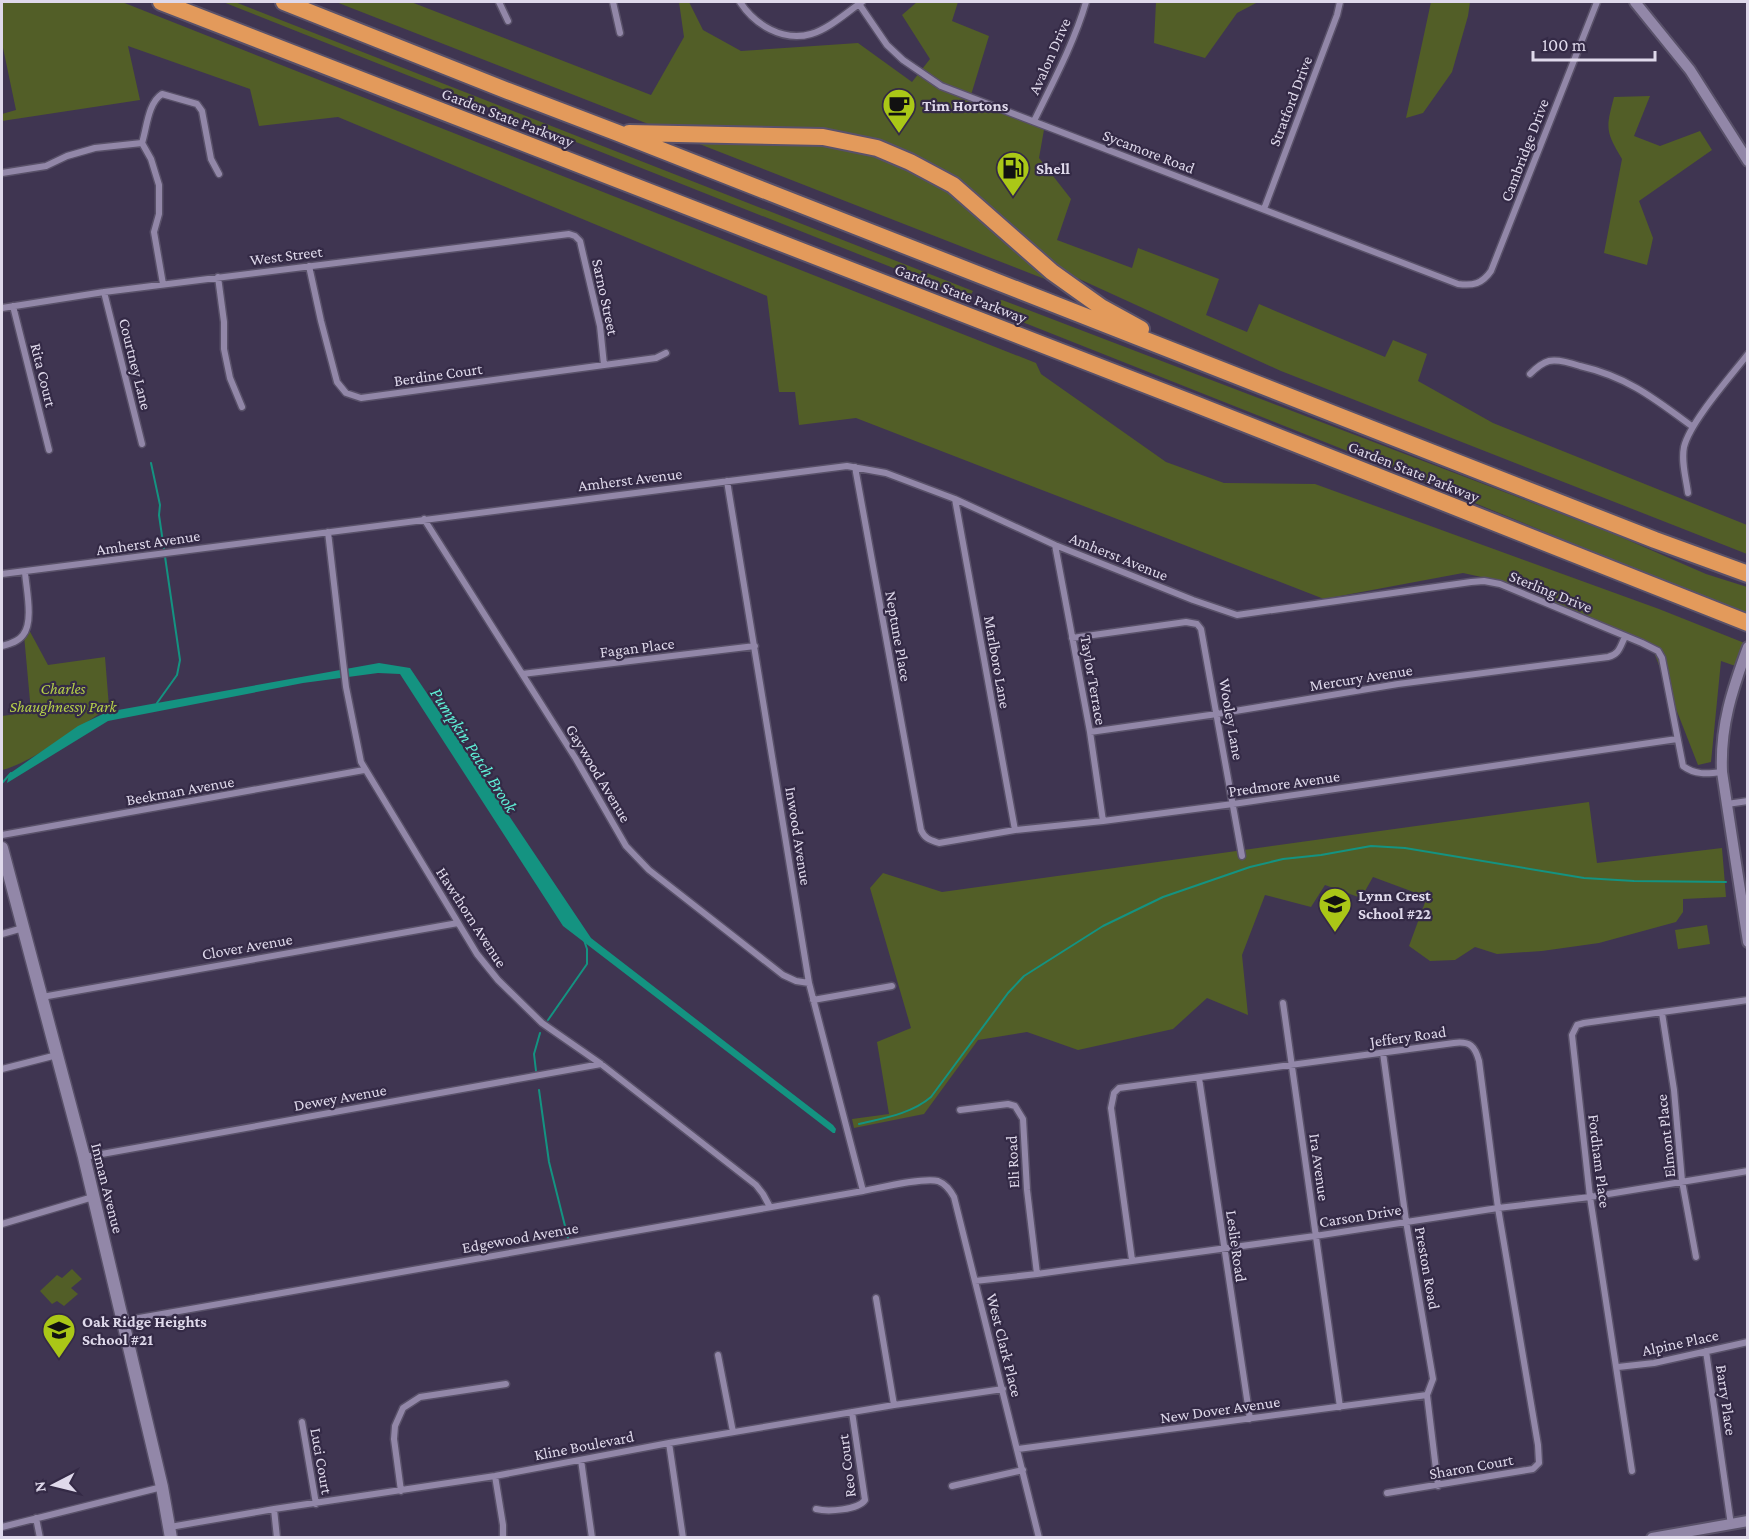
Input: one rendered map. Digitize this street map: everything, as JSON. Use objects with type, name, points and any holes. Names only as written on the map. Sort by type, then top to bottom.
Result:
[{"type":"highway","name":"Garden State Parkway","points":[[161,2],[1190,402],[1748,623]]},
{"type":"highway","name":"Garden State Parkway","points":[[284,2],[1655,540],[1748,574]]},
{"type":"highway","points":[[618,133],[823,137],[877,148],[910,162],[953,185],[1060,278],[1101,307],[1197,361]]},
{"type":"main road","name":"Inman Avenue","points":[[2,848],[84,1157],[162,1487],[170,1532]]},
{"type":"street","points":[[499,2],[508,21]]},
{"type":"street","points":[[613,2],[620,33]]},
{"type":"street","points":[[740,2],[747,13],[762,25],[791,36],[812,34],[861,3]]},
{"type":"street","name":"Avalon Drive","points":[[1034,121],[1061,68],[1086,2]]},
{"type":"street","name":"Stratford Drive","points":[[1264,209],[1340,2]]},
{"type":"street","name":"Cambridge Drive","points":[[1458,284],[1475,285],[1486,279],[1491,271],[1597,2]]},
{"type":"street","points":[[1635,2],[1690,70],[1744,149],[1748,161]]},
{"type":"street","name":"Sycamore Road","points":[[861,3],[887,45],[903,60],[941,86],[1458,284]]},
{"type":"street","points":[[162,284],[154,232],[159,214],[159,185],[151,159],[142,143],[153,105],[162,94],[197,104],[202,111],[211,159],[219,174]]},
{"type":"street","points":[[2,173],[46,166],[67,156],[95,148],[142,143]]},
{"type":"street","name":"West Street","points":[[2,308],[162,284],[561,233],[575,236]]},
{"type":"street","name":"Sarno Street","points":[[575,236],[580,241],[600,326],[604,365]]},
{"type":"street","name":"Berdine Court","points":[[309,266],[337,382],[346,393],[353,397],[361,398],[656,358],[666,353]]},
{"type":"street","points":[[218,277],[224,322],[224,349],[230,378],[242,407]]},
{"type":"street","name":"Courtney Lane","points":[[104,292],[142,444]]},
{"type":"street","name":"Rita Court","points":[[13,306],[49,450]]},
{"type":"street","points":[[1688,493],[1683,460],[1684,446],[1693,427],[1748,354]]},
{"type":"street","points":[[1530,374],[1538,366],[1549,361],[1606,372],[1648,393],[1693,427]]},
{"type":"street","name":"Amherst Avenue","points":[[2,574],[328,531],[855,467],[886,473],[955,500],[1055,545],[1237,615]]},
{"type":"street","name":"Neptune Place","points":[[855,467],[917,809]]},
{"type":"street","name":"Inwood Avenue","points":[[727,481],[809,983],[863,1191]]},
{"type":"street","name":"Marlboro Lane","points":[[955,500],[1015,830]]},
{"type":"street","name":"Gaywood Avenue","points":[[424,519],[576,759],[620,836],[636,856],[649,870],[783,975],[796,981],[809,983]]},
{"type":"street","name":"Hawthorn Avenue","points":[[328,531],[346,687],[357,751],[364,770],[477,954],[519,1002],[542,1023],[601,1064],[756,1185],[770,1208]]},
{"type":"street","name":"Taylor Terrace","points":[[1055,545],[1090,732],[1103,821]]},
{"type":"street","points":[[2,646],[19,639],[28,628],[25,572]]},
{"type":"street","name":"Sterling Drive","points":[[1237,615],[1484,581],[1500,584],[1658,651],[1662,658],[1683,766],[1691,772],[1705,774],[1722,772]]},
{"type":"street","name":"Wooley Lane","points":[[1072,638],[1186,622],[1197,624],[1203,635],[1242,855]]},
{"type":"street","name":"Mercury Avenue","points":[[1090,732],[1398,684],[1608,657],[1618,651],[1625,637]]},
{"type":"street","name":"Fagan Place","points":[[522,674],[755,646]]},
{"type":"street","points":[[1747,647],[1732,690],[1724,725],[1722,772],[1748,942]]},
{"type":"street","name":"Predmore Avenue","points":[[917,809],[923,836],[939,843],[1015,830],[1233,804],[1677,739]]},
{"type":"street","name":"Beekman Avenue","points":[[2,835],[364,770]]},
{"type":"street","points":[[1727,804],[1748,801]]},
{"type":"street","name":"Clover Avenue","points":[[40,997],[458,923]]},
{"type":"street","points":[[2,934],[23,928]]},
{"type":"street","points":[[813,1000],[892,986]]},
{"type":"street","name":"Fordham Place","points":[[1632,1471],[1590,1197],[1572,1035],[1577,1026],[1584,1023],[1748,1000]]},
{"type":"street","name":"Ira Avenue","points":[[1283,1003],[1340,1407]]},
{"type":"street","name":"Elmont Place","points":[[1662,1013],[1674,1090],[1682,1181],[1696,1257]]},
{"type":"street","name":"Jeffery Road","points":[[1132,1260],[1111,1101],[1119,1088],[1469,1042],[1476,1050],[1498,1208],[1538,1445]]},
{"type":"street","name":"Preston Road","points":[[1383,1053],[1406,1221],[1433,1379],[1427,1395],[1438,1486]]},
{"type":"street","points":[[2,1069],[57,1055]]},
{"type":"street","name":"Dewey Avenue","points":[[84,1157],[601,1064]]},
{"type":"street","name":"Leslie Road","points":[[1199,1078],[1250,1419]]},
{"type":"street","name":"Eli Road","points":[[960,1110],[1008,1104],[1020,1111],[1024,1130],[1027,1190],[1037,1274]]},
{"type":"street","name":"Carson Drive","points":[[975,1281],[1315,1236],[1748,1172]]},
{"type":"street","name":"West Clark Place","points":[[923,1181],[931,1180],[944,1184],[954,1197],[1039,1538]]},
{"type":"street","name":"Edgewood Avenue","points":[[122,1321],[923,1181]]},
{"type":"street","points":[[2,1224],[93,1197]]},
{"type":"street","points":[[876,1298],[894,1405]]},
{"type":"street","name":"Alpine Place","points":[[1617,1367],[1654,1363],[1748,1342]]},
{"type":"street","name":"Barry Place","points":[[1707,1351],[1731,1525]]},
{"type":"street","points":[[718,1355],[734,1432]]},
{"type":"street","points":[[401,1491],[394,1432],[404,1408],[420,1397],[506,1384]]},
{"type":"street","name":"Kline Boulevard","points":[[170,1532],[274,1509],[495,1476],[669,1443],[1003,1389]]},
{"type":"street","name":"New Dover Avenue","points":[[1018,1449],[1427,1395]]},
{"type":"street","name":"Reo Court","points":[[816,1509],[832,1510],[859,1506],[865,1500],[852,1412]]},
{"type":"street","name":"Luci Court","points":[[302,1422],[316,1504]]},
{"type":"street","points":[[669,1443],[683,1538]]},
{"type":"street","name":"Sharon Court","points":[[1387,1493],[1533,1469],[1539,1463],[1538,1445]]},
{"type":"street","points":[[581,1460],[592,1538]]},
{"type":"street","points":[[952,1486],[1023,1470]]},
{"type":"street","points":[[495,1476],[503,1538]]},
{"type":"street","points":[[2,1527],[162,1487]]},
{"type":"street","points":[[274,1509],[277,1538]]},
{"type":"street","points":[[36,1518],[40,1538]]},
{"type":"street","points":[[1652,1538],[1748,1521]]},
{"type":"green space","points":[[2,2],[122,2],[1036,363],[1041,374],[1166,462],[1224,483],[1315,484],[1659,609],[1747,644],[1747,670],[1721,661],[1711,762],[1698,765],[1653,650],[1518,585],[1463,573],[1324,599],[856,418],[799,425],[795,392],[779,392],[767,296],[338,117],[259,126],[250,89],[128,46],[140,100],[2,121],[2,114],[16,110],[2,43]]},
{"type":"green space","points":[[223,2],[235,2],[973,291],[969,298]]},
{"type":"green space","points":[[336,2],[411,2],[651,95],[684,37],[679,2],[689,2],[703,30],[741,51],[858,43],[912,82],[930,59],[902,15],[917,2],[958,2],[952,21],[989,36],[971,95],[1045,124],[1039,158],[1071,199],[1057,240],[1132,268],[1138,248],[1219,279],[1206,315],[1247,332],[1259,304],[1385,357],[1393,340],[1427,354],[1418,381],[1493,423],[1747,525],[1747,554],[1281,371],[1077,278],[1060,285]]},
{"type":"green space","points":[[1156,2],[1258,2],[1237,13],[1205,58],[1154,43]]},
{"type":"green space","points":[[1431,2],[1470,2],[1468,16],[1452,72],[1423,113],[1406,118]]},
{"type":"green space","points":[[1650,96],[1634,136],[1660,146],[1700,131],[1712,150],[1639,201],[1653,238],[1647,265],[1604,253],[1622,159],[1612,142],[1609,129],[1609,116],[1614,97]]},
{"type":"green space","points":[[1002,300],[1614,534],[1706,574],[1747,587],[1747,615],[1375,462],[1015,319],[994,308],[992,303]]},
{"type":"green space","name":"Charles Shaughnessy Park","points":[[28,628],[48,665],[105,657],[109,707],[42,752],[2,770],[2,716],[31,712],[24,635]]},
{"type":"green space","points":[[1589,802],[1597,863],[1722,848],[1726,897],[1683,899],[1683,912],[1676,922],[1599,943],[1542,951],[1497,954],[1475,947],[1455,960],[1430,961],[1409,946],[1427,897],[1373,877],[1361,898],[1325,885],[1311,907],[1265,895],[1242,955],[1248,1015],[1207,998],[1173,1029],[1078,1050],[1027,1032],[978,1040],[924,1114],[854,1128],[852,1119],[889,1114],[877,1042],[911,1028],[870,888],[883,873],[942,892]]},
{"type":"green space","points":[[1707,925],[1710,944],[1678,949],[1675,930]]},
{"type":"green space","points":[[72,1269],[82,1279],[71,1288],[78,1294],[64,1306],[57,1301],[52,1304],[40,1291],[57,1275],[62,1278]]},
{"type":"shaded area","points":[[379,663],[410,668],[591,938],[833,1125],[836,1129],[835,1133],[563,926],[400,674],[378,673],[303,683],[108,721],[7,783],[9,774],[78,726],[107,712]]},
{"type":"waterway","points":[[151,463],[160,505],[159,515],[180,660],[177,675],[157,703]]},
{"type":"waterway","name":"Pumpkin Patch Brook","points":[[2,783],[11,773]]},
{"type":"waterway","points":[[859,1124],[915,1108],[931,1097],[1008,993],[1024,976],[1103,926],[1163,897],[1250,867],[1283,859],[1371,846],[1405,848],[1584,878],[1726,882]]},
{"type":"waterway","points":[[548,1020],[587,964],[587,949],[584,940]]},
{"type":"waterway","points":[[536,1071],[534,1054],[540,1033]]},
{"type":"waterway","points":[[539,1090],[549,1162],[569,1242]]},
{"type":"place","name":"Tim Hortons","points":[[899,134]]},
{"type":"place","name":"Shell","points":[[1013,197]]},
{"type":"place","name":"Lynn Crest School #22","points":[[1335,933]]},
{"type":"place","name":"Oak Ridge Heights School #21","points":[[59,1359]]}]
